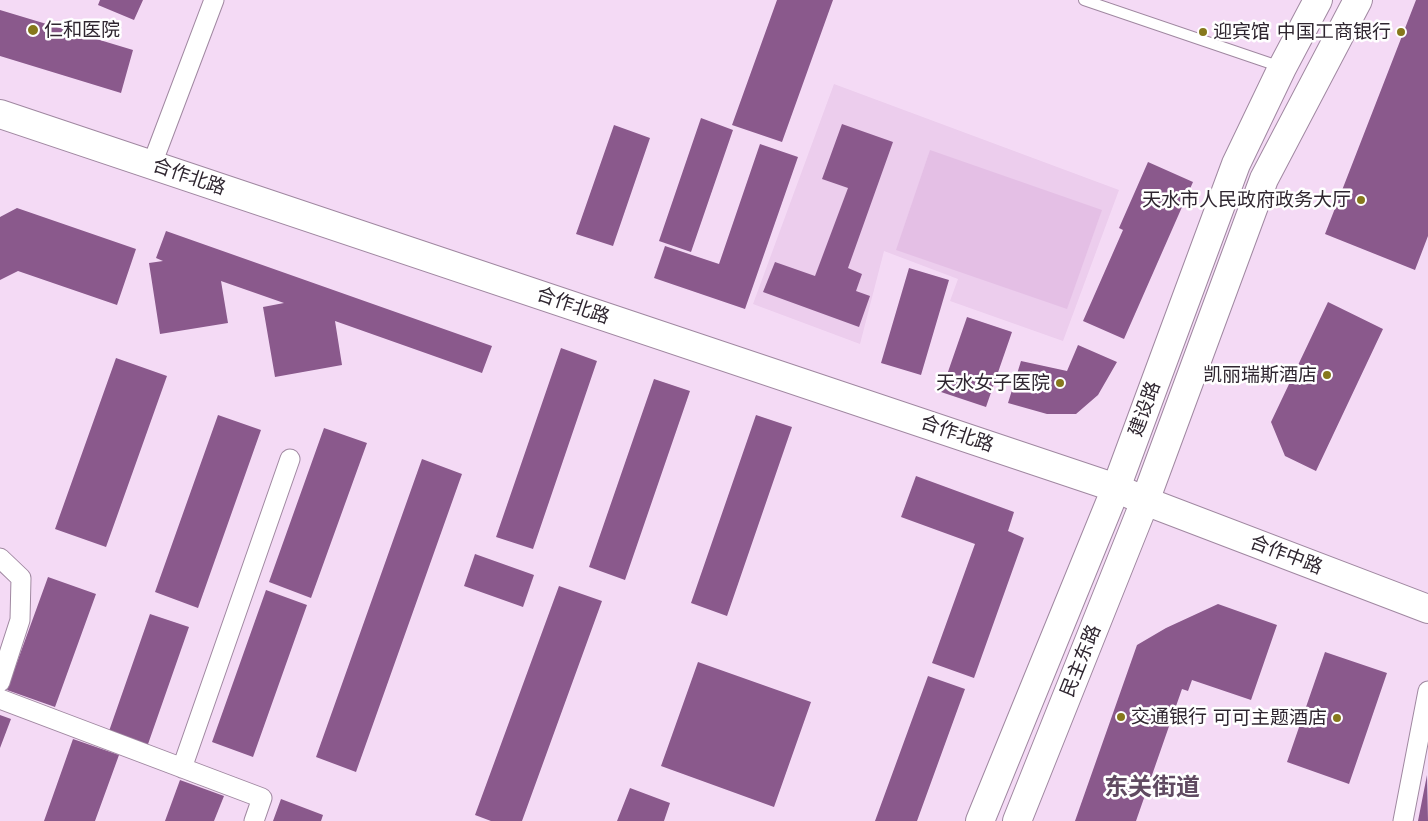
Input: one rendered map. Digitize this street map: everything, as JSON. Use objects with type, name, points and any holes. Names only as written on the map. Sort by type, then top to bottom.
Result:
[{"type":"main road","name":"建设路","points":[[980,821],[1116,488],[1236,164],[1282,68],[1318,0]]},
{"type":"main road","name":"建设路","points":[[1145,501],[1264,179],[1358,0]]},
{"type":"main road","name":"合作北路","points":[[0,114],[1116,488],[1145,501]]},
{"type":"main road","name":"合作中路","points":[[1145,501],[1428,609]]},
{"type":"main road","name":"民主东路","points":[[1017,821],[1145,501]]},
{"type":"street","points":[[152,164],[214,0]]},
{"type":"street","points":[[182,768],[290,459]]},
{"type":"street","points":[[0,558],[22,578],[20,620],[0,682]]},
{"type":"street","points":[[1403,821],[1428,691]]},
{"type":"street","points":[[0,700],[262,798],[254,821]]},
{"type":"lane","points":[[1084,0],[1282,68]]},
{"type":"shaded area","points":[[834,84],[1119,190],[1063,341],[950,301],[958,279],[884,251],[860,344],[753,304]]},
{"type":"shaded area","points":[[930,150],[1102,210],[1067,309],[896,250]]},
{"type":"building","points":[[100,0],[143,0],[134,20],[98,5]]},
{"type":"building","points":[[777,0],[833,0],[782,142],[732,125]]},
{"type":"building","points":[[1416,0],[1428,0],[1428,236],[1415,270],[1325,234]]},
{"type":"building","name":"仁和医院","points":[[0,10],[133,50],[121,93],[0,56]]},
{"type":"building","points":[[701,118],[733,130],[691,252],[659,241]]},
{"type":"building","points":[[842,124],[893,142],[848,268],[862,274],[856,291],[870,296],[859,327],[763,292],[775,262],[815,276],[848,188],[822,179]]},
{"type":"building","points":[[614,125],[650,138],[613,246],[576,234]]},
{"type":"building","points":[[760,144],[798,157],[745,309],[654,278],[665,246],[719,264]]},
{"type":"building","points":[[1148,162],[1193,182],[1124,339],[1083,321],[1123,230],[1119,228]]},
{"type":"building","points":[[17,208],[136,249],[117,305],[18,271],[0,280],[0,217]]},
{"type":"building","points":[[166,231],[492,346],[482,373],[335,321],[342,365],[275,377],[263,307],[284,303],[221,281],[228,323],[160,334],[149,263],[163,261],[156,258]]},
{"type":"building","points":[[909,268],[949,280],[921,375],[881,363]]},
{"type":"building","name":"凯丽瑞斯酒店","points":[[1328,302],[1383,329],[1316,471],[1285,456],[1271,422]]},
{"type":"building","points":[[967,317],[1012,332],[986,407],[941,392]]},
{"type":"building","name":"天水女子医院","points":[[1078,345],[1117,362],[1098,395],[1076,414],[1047,414],[1008,403],[1021,361],[1067,371]]},
{"type":"building","points":[[561,348],[597,361],[533,549],[496,537]]},
{"type":"building","points":[[116,358],[167,376],[106,547],[55,529]]},
{"type":"building","points":[[654,379],[690,391],[625,580],[589,567]]},
{"type":"building","points":[[218,415],[261,430],[198,608],[155,592]]},
{"type":"building","points":[[756,415],[792,427],[727,616],[691,603]]},
{"type":"building","points":[[324,428],[367,443],[311,598],[269,582]]},
{"type":"building","points":[[422,459],[462,474],[356,772],[316,757]]},
{"type":"building","points":[[916,476],[1014,512],[1008,531],[1024,538],[974,678],[932,663],[975,544],[901,517]]},
{"type":"building","points":[[475,554],[534,575],[523,607],[464,586]]},
{"type":"building","points":[[48,577],[96,594],[55,707],[7,690]]},
{"type":"building","points":[[559,586],[602,601],[522,821],[491,821],[475,815]]},
{"type":"building","points":[[266,590],[307,605],[253,757],[212,742]]},
{"type":"building","points":[[1218,604],[1277,625],[1251,700],[1192,680],[1188,691],[1182,689],[1136,821],[1075,821],[1137,645],[1166,628]]},
{"type":"building","points":[[150,614],[189,627],[147,747],[108,734]]},
{"type":"building","name":"可可主题酒店","points":[[1325,652],[1387,673],[1349,784],[1287,762]]},
{"type":"building","points":[[698,662],[811,702],[774,807],[661,766]]},
{"type":"building","points":[[928,676],[965,689],[917,821],[875,821]]},
{"type":"building","points":[[0,715],[11,719],[0,748]]},
{"type":"building","points":[[73,739],[119,755],[95,821],[44,821]]},
{"type":"building","points":[[1427,775],[1428,821],[1418,821]]},
{"type":"building","points":[[180,780],[224,796],[214,821],[165,821]]},
{"type":"building","points":[[630,788],[670,803],[664,821],[617,821]]},
{"type":"building","points":[[281,799],[323,815],[321,821],[273,821]]},
{"type":"place","name":"仁和医院","points":[[33,30]]},
{"type":"place","name":"迎宾馆","points":[[1203,32]]},
{"type":"place","name":"中国工商银行","points":[[1401,32]]},
{"type":"place","name":"天水市人民政府政务大厅","points":[[1361,200]]},
{"type":"place","name":"凯丽瑞斯酒店","points":[[1327,375]]},
{"type":"place","name":"天水女子医院","points":[[1060,383]]},
{"type":"place","name":"交通银行","points":[[1121,717]]},
{"type":"place","name":"可可主题酒店","points":[[1337,718]]},
{"type":"district","name":"东关街道","points":[[1152,788]]}]
